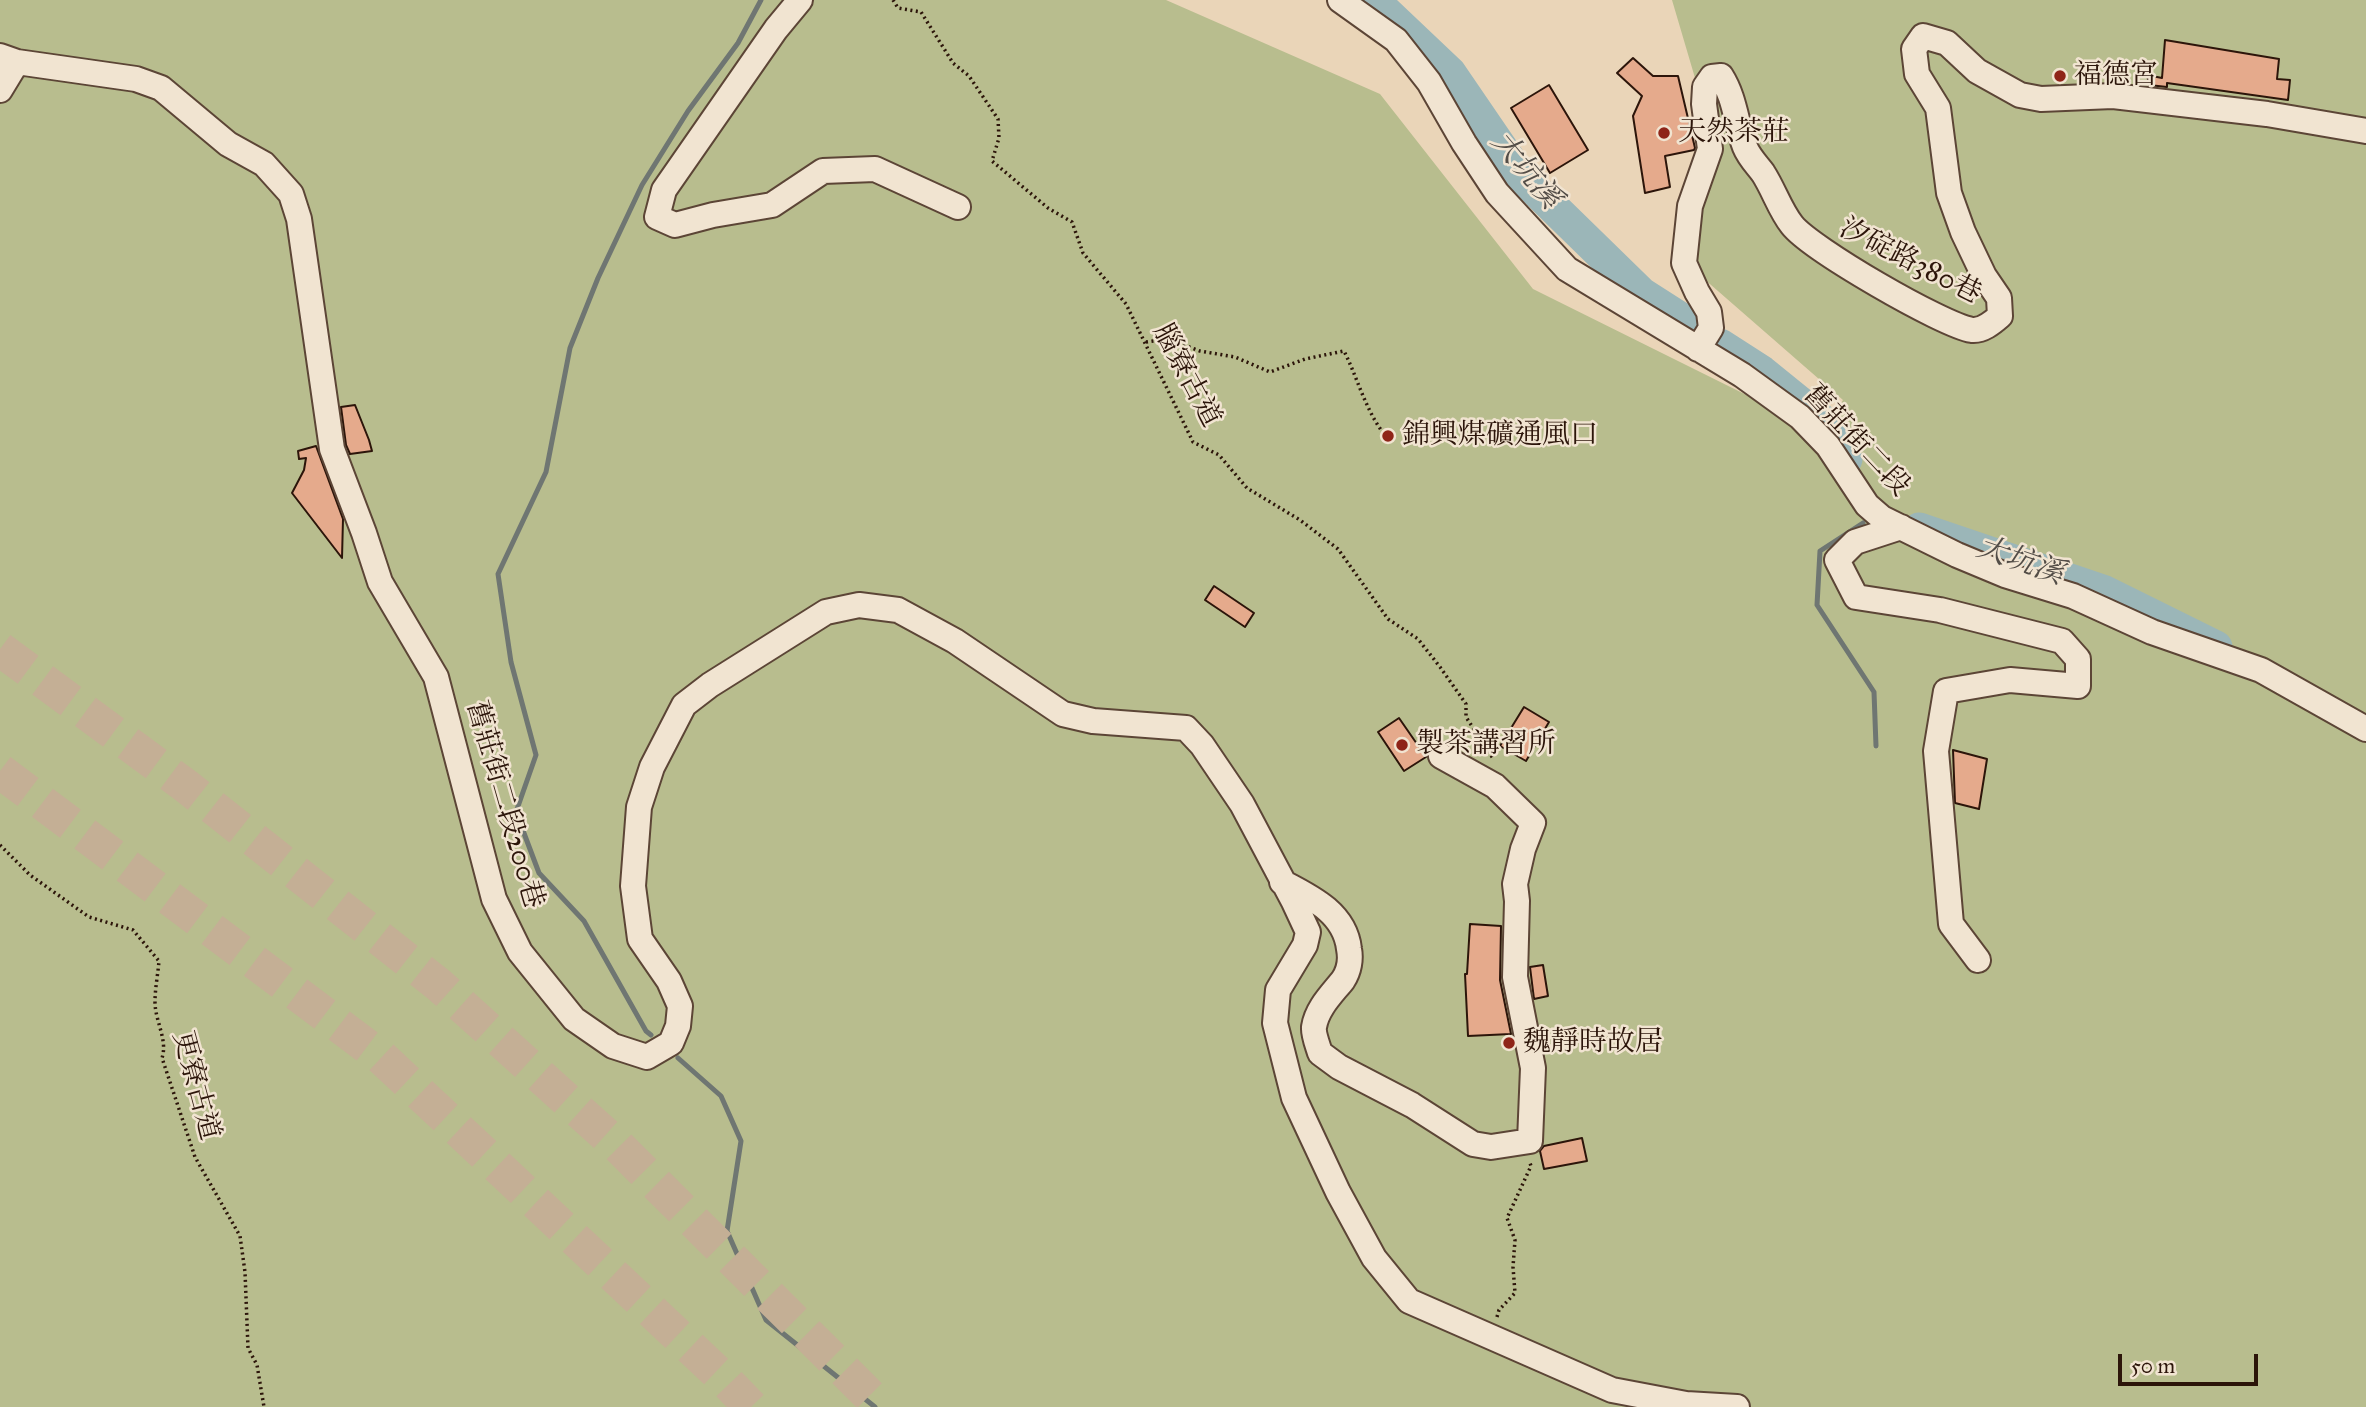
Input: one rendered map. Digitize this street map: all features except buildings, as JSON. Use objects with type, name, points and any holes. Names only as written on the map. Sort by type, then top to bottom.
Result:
[{"type":"street","points":[[800,0],[776,29],[664,190],[657,217],[675,225],[713,215],[772,205],[823,171],[875,169],[958,207]]},
{"type":"street","name":"舊莊街二段","points":[[1340,0],[1395,40],[1429,82],[1497,194],[1567,269],[1742,374],[1800,417],[1828,446],[1867,505],[1882,518],[2005,575],[2073,596],[2152,632],[2261,670],[2366,730]]},
{"type":"street","name":"汐碇路380巷","points":[[1698,349],[1711,328],[1709,312],[1684,263],[1689,206],[1710,149],[1704,87],[1712,77],[1721,76],[1726,83],[1735,105],[1746,150],[1764,175],[1792,225],[1811,244],[1895,294],[1974,331],[1990,325],[2000,316],[1998,298],[1963,232],[1950,193],[1938,108],[1917,74],[1914,49],[1923,36],[1947,43],[1977,71],[2030,97],[2041,99],[2113,96],[2267,114],[2366,131]]},
{"type":"street","points":[[0,90],[8,59]]},
{"type":"street","name":"舊莊街二段200巷","points":[[8,59],[136,79],[161,88],[228,144],[264,164],[291,194],[299,219],[332,449],[365,533],[380,582],[436,677],[494,899],[520,952],[574,1019],[612,1046],[647,1057],[671,1043],[678,1026],[680,1006],[669,981],[640,939],[633,886],[639,807],[652,767],[684,705],[710,685],[826,612],[859,606],[898,610],[955,641],[1063,714],[1093,721],[1186,728],[1202,745],[1242,804],[1308,932],[1305,945],[1278,990],[1275,1023],[1294,1098],[1338,1192],[1374,1258],[1409,1301],[1490,1335]]},
{"type":"street","points":[[1901,527],[1855,542],[1838,560],[1856,597],[1940,610],[2062,641],[2078,659],[2078,686],[2010,680],[1946,691],[1936,751],[1951,924],[1978,960]]},
{"type":"street","points":[[1282,882],[1312,897],[1335,916],[1348,936],[1351,959],[1345,977],[1326,999],[1314,1027],[1320,1053],[1339,1067],[1412,1105],[1473,1144],[1491,1147],[1530,1141],[1533,1068],[1516,977],[1515,884],[1523,849],[1533,823],[1495,786],[1441,756]]},
{"type":"street","points":[[1490,1335],[1612,1390],[1686,1404],[1738,1407]]},
{"type":"path","name":"腦寮古道","points":[[893,0],[898,8],[921,12],[953,63],[970,76],[998,119],[999,138],[992,160],[1048,208],[1072,222],[1083,253],[1126,304],[1193,442],[1219,455],[1247,488],[1300,520],[1338,549],[1388,618],[1418,639],[1440,667],[1466,704],[1466,717],[1498,766]]},
{"type":"path","points":[[1146,342],[1168,339],[1200,351],[1234,358],[1270,372],[1305,359],[1344,351],[1358,380],[1370,416],[1384,434]]},
{"type":"path","name":"更寮古道","points":[[0,845],[30,875],[89,917],[133,930],[159,961],[155,1003],[159,1031],[165,1048],[162,1058],[195,1157],[240,1236],[245,1272],[248,1348],[257,1365],[264,1407]]},
{"type":"path","points":[[1490,1335],[1499,1310],[1515,1293],[1513,1267],[1516,1240],[1507,1218],[1531,1166],[1524,1142]]},
{"type":"green space","points":[[0,0],[1166,0],[1380,94],[1533,289],[1823,433],[1843,400],[1695,271],[1708,122],[1672,0],[2366,0],[2366,1407],[0,1407]]},
{"type":"waterway","points":[[651,1035],[646,1031],[584,921],[539,873],[516,812],[536,755],[511,662],[498,574],[546,472],[570,348],[598,278],[642,185],[688,111],[738,43],[761,0]]},
{"type":"waterway","name":"大坑溪","points":[[1373,0],[1450,73],[1519,174],[1642,294],[1692,326]]},
{"type":"waterway","name":"大坑溪","points":[[1720,345],[1762,372],[1820,419],[1846,459]]},
{"type":"waterway","points":[[1863,523],[1820,551],[1817,605],[1874,692],[1876,746]]},
{"type":"waterway","name":"大坑溪","points":[[1919,529],[2105,592],[2216,647]]},
{"type":"waterway","points":[[678,1058],[721,1096],[741,1141],[727,1231],[766,1320],[875,1407]]},
{"type":"tunnel","points":[[0,649],[186,786],[439,985],[618,1146],[881,1407]]},
{"type":"tunnel","points":[[0,771],[380,1056],[751,1407]]},
{"type":"place","name":"福德宮","points":[[2060,76]]},
{"type":"place","name":"天然茶莊","points":[[1664,133]]},
{"type":"place","name":"錦興煤礦通風口","points":[[1388,436]]},
{"type":"place","name":"製茶講習所","points":[[1402,745]]},
{"type":"place","name":"魏靜時故居","points":[[1509,1043]]}]
